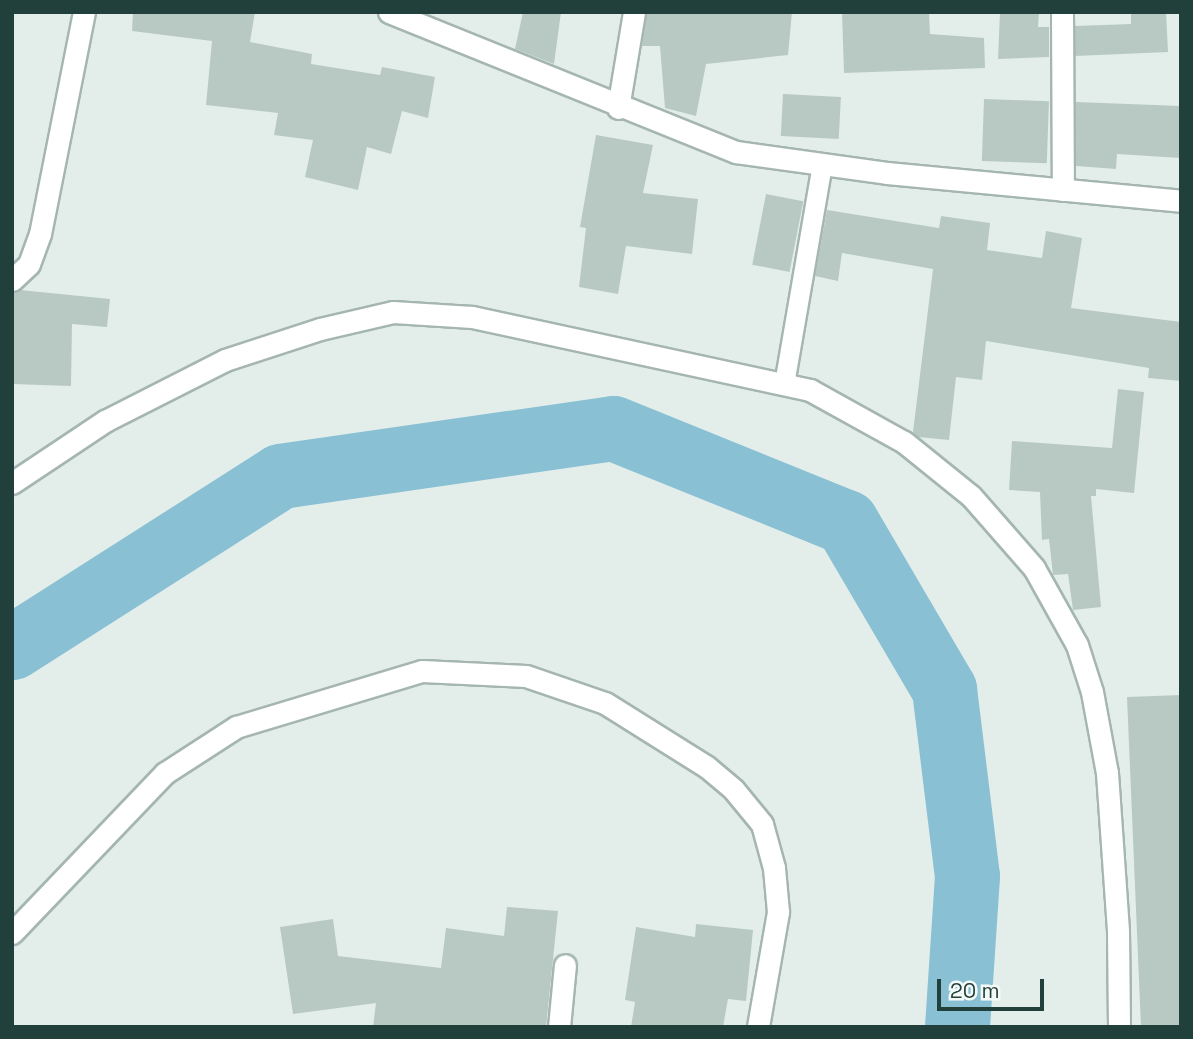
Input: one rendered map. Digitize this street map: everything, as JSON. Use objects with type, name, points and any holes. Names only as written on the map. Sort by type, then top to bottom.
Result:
[{"type":"street","points":[[12,280],[29,264],[40,234],[84,12]]},
{"type":"street","points":[[389,12],[618,108],[736,152],[822,164],[1181,201]]},
{"type":"street","points":[[618,108],[634,12]]},
{"type":"street","points":[[1062,12],[1063,190]]},
{"type":"street","points":[[12,483],[105,421],[225,360],[320,329],[393,312],[472,317],[810,390],[904,442],[971,496],[1034,568],[1071,633],[1092,692],[1107,773],[1118,931],[1119,1027]]},
{"type":"street","points":[[12,933],[165,773],[236,727],[422,671],[526,676],[605,703],[684,753],[734,790],[762,824],[774,867],[778,912],[758,1027]]},
{"type":"street","points":[[559,1027],[565,965]]},
{"type":"lane","points":[[784,384],[822,164]]},
{"type":"building","points":[[133,12],[255,12],[250,42],[312,54],[311,64],[380,75],[382,67],[435,77],[428,118],[402,111],[391,154],[367,147],[358,190],[305,177],[313,140],[274,135],[278,113],[206,105],[212,41],[132,31]]},
{"type":"building","points":[[523,12],[561,12],[554,64],[515,49]]},
{"type":"building","points":[[647,12],[792,12],[788,55],[706,64],[696,116],[665,108],[660,46],[642,46]]},
{"type":"building","points":[[842,12],[929,12],[930,34],[984,38],[985,68],[844,73]]},
{"type":"building","points":[[1000,12],[1039,12],[1038,27],[1049,27],[1049,57],[998,59]]},
{"type":"building","points":[[1131,12],[1166,12],[1168,52],[1075,56],[1075,26],[1131,24]]},
{"type":"building","points":[[783,94],[841,97],[839,139],[781,136]]},
{"type":"building","points":[[984,99],[1049,101],[1047,163],[982,161]]},
{"type":"building","points":[[1076,102],[1181,106],[1181,158],[1117,154],[1116,169],[1076,166]]},
{"type":"building","points":[[596,135],[653,145],[643,193],[698,199],[692,254],[626,246],[618,294],[579,287],[586,228],[580,227]]},
{"type":"building","points":[[766,194],[803,201],[790,272],[752,265]]},
{"type":"building","points":[[827,210],[939,228],[941,216],[990,223],[987,250],[1042,258],[1046,231],[1082,238],[1071,308],[1181,322],[1181,381],[1148,378],[1149,368],[986,341],[982,380],[956,377],[949,440],[918,437],[913,432],[933,269],[842,253],[838,281],[815,276]]},
{"type":"building","points":[[20,290],[110,299],[107,327],[72,324],[71,386],[12,384],[12,293]]},
{"type":"building","points":[[1118,389],[1144,392],[1134,493],[1096,489],[1096,496],[1091,496],[1101,607],[1073,610],[1068,574],[1053,575],[1049,539],[1042,540],[1040,492],[1009,490],[1012,441],[1112,448]]},
{"type":"building","points":[[1181,695],[1181,1027],[1141,1027],[1127,697]]},
{"type":"building","points":[[507,907],[558,911],[546,1027],[373,1027],[376,1003],[293,1014],[280,927],[333,919],[338,956],[441,968],[446,928],[504,936]]},
{"type":"building","points":[[696,924],[753,930],[746,1001],[728,999],[723,1027],[631,1027],[635,1002],[625,1000],[636,927],[695,937]]},
{"type":"waterway","points":[[12,647],[280,476],[613,428],[846,522],[944,689],[967,876],[957,1027]]}]
